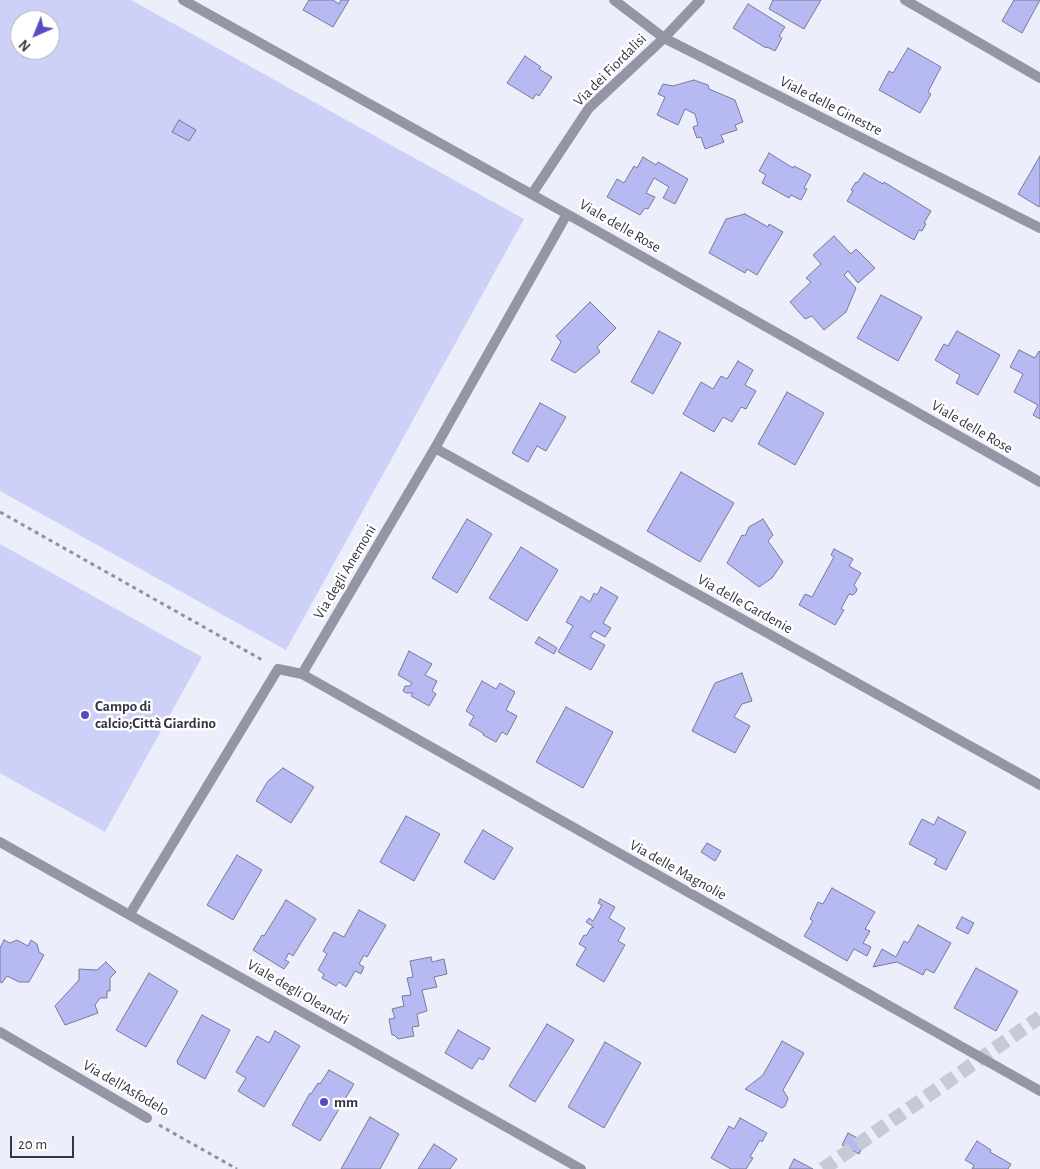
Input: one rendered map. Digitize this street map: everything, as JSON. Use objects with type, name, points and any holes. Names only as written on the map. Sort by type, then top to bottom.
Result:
[{"type":"street","name":"Viale delle Rose","points":[[183,0],[532,194],[1040,482]]},
{"type":"street","name":"Viale delle Ginestre","points":[[614,0],[664,38],[1040,228]]},
{"type":"street","name":"Via dei Fiordalisi","points":[[532,194],[588,108],[664,38],[700,0]]},
{"type":"street","points":[[904,0],[1040,78]]},
{"type":"street","name":"Via degli Anemoni","points":[[302,674],[435,448],[567,214]]},
{"type":"street","name":"Via delle Gardenie","points":[[435,448],[1040,785]]},
{"type":"street","points":[[130,914],[278,669],[302,674]]},
{"type":"street","name":"Via delle Magnolie","points":[[302,674],[1040,1091]]},
{"type":"street","name":"Viale degli Oleandri","points":[[0,842],[581,1169]]},
{"type":"street","name":"Via dell'Asfodelo","points":[[0,1032],[147,1118]]},
{"type":"path","points":[[0,512],[278,669]]},
{"type":"path","name":"Via dell'Asfodelo","points":[[147,1118],[237,1169]]},
{"type":"shaded area","points":[[0,0],[131,0],[524,219],[286,650],[0,491]]},
{"type":"shaded area","name":"Campo di calcio;Città Giardino","points":[[0,544],[202,657],[105,832],[0,773]]},
{"type":"building","points":[[309,0],[333,0],[339,4],[341,0],[349,0],[333,27],[303,10]]},
{"type":"building","points":[[773,0],[821,0],[804,29],[769,9]]},
{"type":"building","points":[[1014,0],[1040,0],[1022,33],[1002,21]]},
{"type":"building","points":[[748,4],[785,27],[779,36],[782,38],[775,51],[766,48],[733,28]]},
{"type":"building","points":[[908,48],[941,67],[928,92],[931,94],[920,113],[879,90],[889,71],[893,73]]},
{"type":"building","points":[[525,56],[541,67],[539,69],[552,77],[539,96],[536,94],[533,99],[507,83]]},
{"type":"building","points":[[694,80],[708,85],[709,89],[735,100],[743,122],[735,125],[737,130],[721,135],[724,142],[705,149],[701,137],[697,138],[693,127],[698,125],[695,114],[685,109],[678,125],[657,115],[665,97],[658,94],[663,84],[673,86]]},
{"type":"building","points":[[179,120],[196,130],[189,141],[172,132]]},
{"type":"building","points":[[769,153],[793,168],[794,166],[811,175],[804,188],[807,189],[801,200],[791,195],[789,198],[762,183],[766,175],[759,171]]},
{"type":"building","points":[[1040,156],[1040,205],[1039,207],[1018,194]]},
{"type":"building","points":[[643,157],[656,165],[658,162],[688,179],[675,204],[663,198],[669,187],[654,178],[646,193],[655,197],[648,209],[645,208],[640,215],[607,197],[617,179],[624,183],[634,166],[637,168]]},
{"type":"building","points":[[864,173],[883,184],[884,182],[931,211],[922,231],[919,230],[914,240],[847,201],[853,191],[851,190]]},
{"type":"building","points":[[745,214],[768,227],[769,224],[783,232],[757,275],[747,269],[745,273],[709,253],[726,219]]},
{"type":"building","points":[[834,236],[851,254],[856,249],[875,268],[858,283],[848,271],[844,275],[856,288],[846,312],[824,330],[812,316],[805,319],[790,302],[811,282],[806,278],[821,264],[813,255]]},
{"type":"building","points":[[881,295],[922,317],[898,361],[857,338]]},
{"type":"building","points":[[590,302],[616,328],[597,347],[600,352],[575,373],[551,360],[561,342],[556,336]]},
{"type":"building","points":[[659,331],[681,343],[653,394],[631,382]]},
{"type":"building","points":[[957,331],[1000,355],[978,395],[956,383],[960,375],[935,360],[944,344],[948,346]]},
{"type":"building","points":[[1019,350],[1035,358],[1040,352],[1040,419],[1033,415],[1038,405],[1014,392],[1023,374],[1010,367]]},
{"type":"building","points":[[738,361],[753,370],[745,385],[756,391],[746,409],[741,407],[732,422],[723,417],[714,432],[683,414],[701,382],[713,389],[721,376],[727,379]]},
{"type":"building","points":[[787,392],[824,413],[795,465],[758,444]]},
{"type":"building","points":[[540,403],[566,417],[546,451],[537,446],[528,462],[512,453]]},
{"type":"building","points":[[681,472],[734,503],[700,562],[647,531]]},
{"type":"building","points":[[467,519],[492,534],[457,593],[432,578]]},
{"type":"building","points":[[763,519],[773,535],[768,541],[783,562],[772,578],[759,587],[727,563],[742,535],[745,536],[749,527]]},
{"type":"building","points":[[521,547],[558,570],[527,621],[489,598]]},
{"type":"building","points":[[834,549],[853,559],[849,566],[861,573],[854,585],[857,589],[856,592],[853,595],[849,594],[841,609],[844,610],[835,625],[799,605],[805,594],[812,597],[834,557],[831,555]]},
{"type":"building","points":[[601,587],[618,597],[603,623],[611,628],[605,637],[594,631],[590,637],[605,645],[591,670],[558,652],[573,626],[566,622],[581,596],[590,602],[594,593],[597,595]]},
{"type":"building","points":[[539,637],[557,648],[554,654],[535,643]]},
{"type":"building","points":[[409,651],[432,664],[425,675],[437,681],[432,691],[436,694],[429,706],[411,696],[413,693],[403,691],[405,686],[410,686],[412,683],[398,675]]},
{"type":"building","points":[[742,673],[752,701],[742,704],[734,717],[750,726],[735,753],[692,731],[715,683]]},
{"type":"building","points":[[482,681],[496,689],[500,683],[515,692],[506,710],[517,716],[507,735],[502,732],[496,742],[469,725],[474,716],[466,711]]},
{"type":"building","points":[[566,707],[613,732],[583,788],[536,762]]},
{"type":"building","points":[[283,768],[314,787],[291,823],[256,801],[268,781]]},
{"type":"building","points":[[406,816],[440,834],[414,881],[380,862]]},
{"type":"building","points":[[938,817],[966,832],[946,870],[934,864],[937,859],[909,844],[922,819],[934,825]]},
{"type":"building","points":[[483,830],[513,848],[494,880],[464,862]]},
{"type":"building","points":[[707,843],[721,851],[715,861],[701,852]]},
{"type":"building","points":[[237,855],[262,870],[233,920],[207,905]]},
{"type":"building","points":[[832,888],[875,912],[865,929],[870,931],[863,943],[871,947],[867,956],[854,949],[847,961],[804,936],[813,921],[810,919],[818,902],[823,904]]},
{"type":"building","points":[[600,899],[615,907],[609,918],[625,928],[618,941],[625,945],[604,982],[576,965],[586,948],[579,944],[584,935],[586,936],[591,928],[594,927],[586,922],[589,918],[593,921],[602,905],[598,903]]},
{"type":"building","points":[[286,900],[316,919],[293,956],[289,953],[285,960],[289,962],[284,969],[253,950]]},
{"type":"building","points":[[359,910],[386,925],[367,957],[364,955],[359,964],[364,967],[361,974],[355,971],[346,987],[339,982],[336,986],[322,978],[324,974],[318,970],[327,954],[323,951],[334,932],[344,937]]},
{"type":"building","points":[[962,917],[974,923],[968,934],[956,928]]},
{"type":"building","points":[[918,925],[951,943],[934,973],[926,969],[923,975],[897,962],[873,967],[882,949],[896,957],[904,941],[908,943]]},
{"type":"building","points":[[4,940],[10,943],[17,940],[28,946],[31,940],[37,944],[39,952],[44,955],[29,982],[19,982],[7,976],[2,983],[0,982],[0,948]]},
{"type":"building","points":[[431,957],[432,962],[444,959],[447,974],[434,977],[437,987],[422,990],[427,1011],[417,1014],[419,1026],[412,1027],[414,1036],[398,1039],[392,1035],[389,1019],[395,1018],[392,1009],[404,1006],[402,996],[411,995],[407,978],[413,977],[410,961]]},
{"type":"building","points":[[106,962],[116,972],[110,978],[110,991],[107,991],[107,998],[100,998],[95,1005],[98,1013],[65,1025],[55,1006],[79,980],[79,969],[97,970]]},
{"type":"building","points":[[976,968],[1018,991],[996,1031],[954,1008]]},
{"type":"building","points":[[149,973],[178,991],[146,1047],[116,1030]]},
{"type":"building","points":[[202,1015],[230,1030],[205,1079],[178,1064],[177,1061]]},
{"type":"building","points":[[547,1024],[574,1040],[535,1102],[509,1086]]},
{"type":"building","points":[[458,1030],[490,1048],[483,1060],[479,1058],[472,1069],[445,1053]]},
{"type":"building","points":[[275,1031],[300,1046],[264,1107],[238,1091],[246,1078],[236,1072],[257,1036],[269,1043]]},
{"type":"building","points":[[782,1041],[804,1053],[783,1090],[788,1098],[785,1106],[782,1108],[745,1089],[763,1075]]},
{"type":"building","points":[[605,1042],[641,1063],[604,1128],[568,1107]]},
{"type":"building","name":"mm","points":[[329,1070],[354,1084],[320,1141],[292,1125],[310,1093],[318,1083],[320,1084]]},
{"type":"building","points":[[370,1117],[399,1134],[380,1169],[341,1169]]},
{"type":"building","points":[[740,1118],[767,1133],[762,1142],[760,1140],[750,1157],[753,1158],[746,1169],[731,1169],[711,1158],[729,1126],[734,1129]]},
{"type":"building","points":[[848,1133],[865,1142],[859,1154],[842,1145]]},
{"type":"building","points":[[977,1141],[991,1150],[990,1152],[1011,1164],[1008,1169],[972,1169],[974,1165],[965,1160]]},
{"type":"building","points":[[434,1144],[457,1159],[450,1169],[418,1169]]},
{"type":"building","points":[[794,1159],[813,1169],[789,1169]]},
{"type":"tunnel","points":[[823,1169],[1040,1017]]},
{"type":"place","name":"Campo di calcio;Città Giardino","points":[[85,715]]},
{"type":"place","name":"mm","points":[[324,1102]]}]
